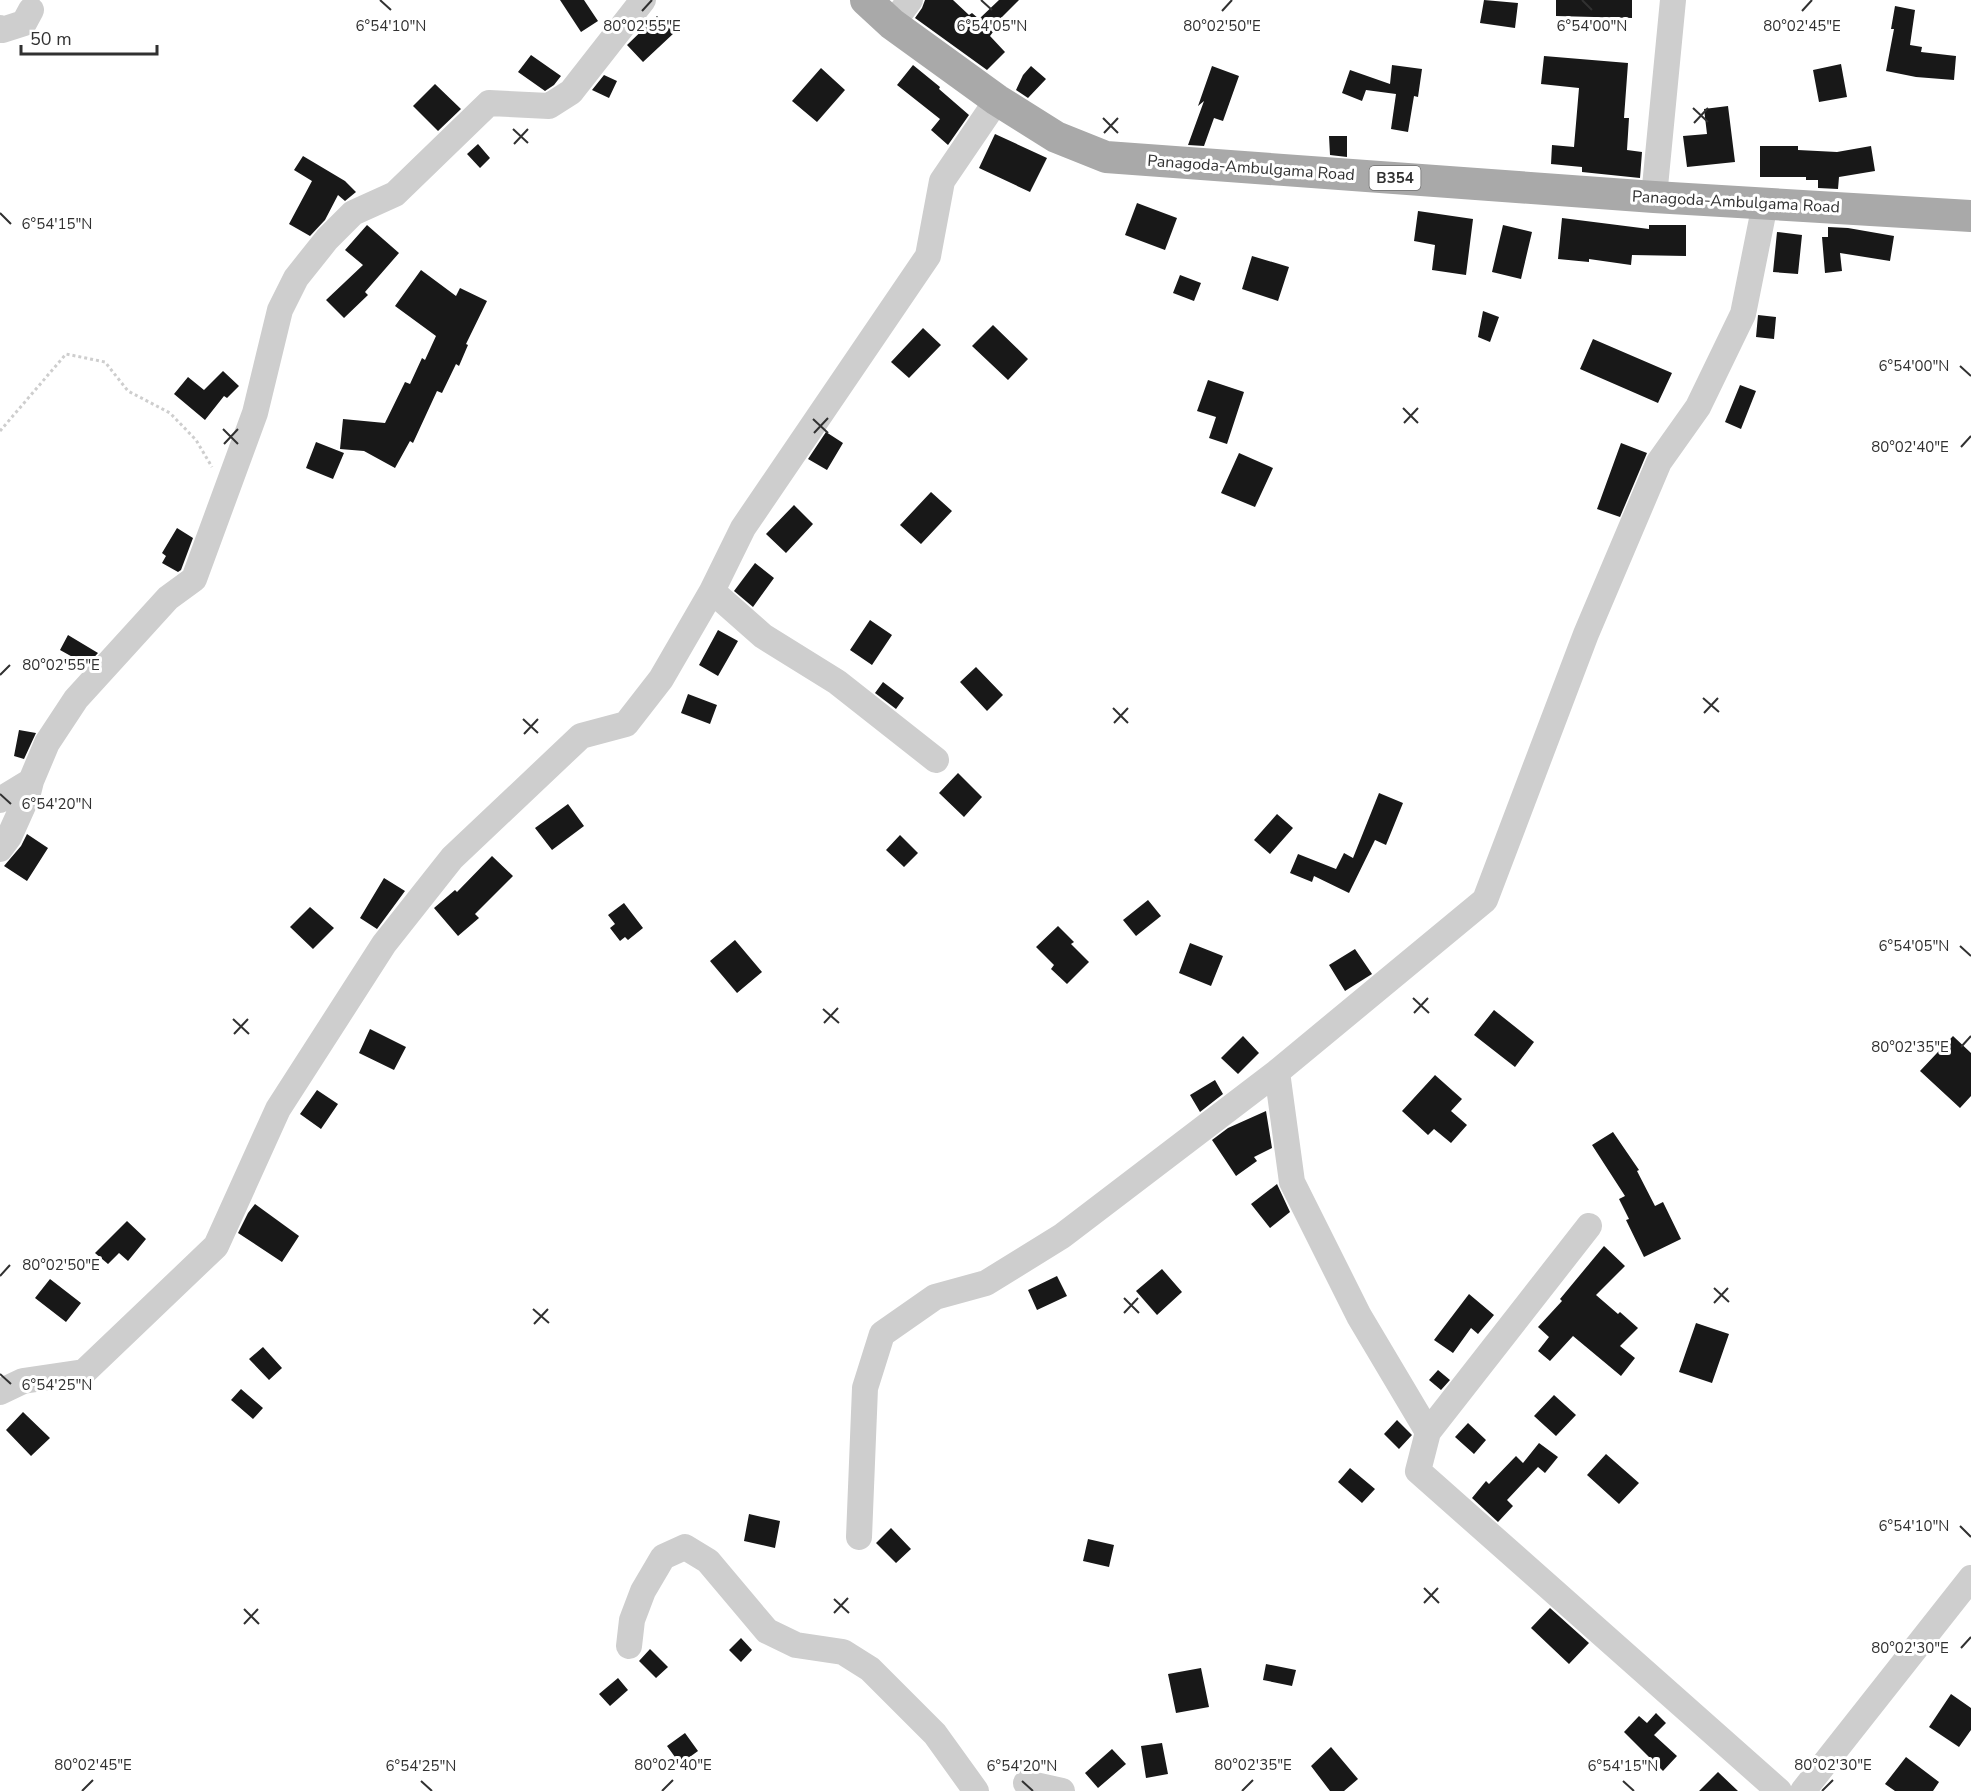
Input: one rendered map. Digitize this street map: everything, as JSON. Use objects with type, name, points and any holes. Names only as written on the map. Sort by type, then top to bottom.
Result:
[{"type":"main road","name":"Panagoda-Ambulgama Road","points":[[866,0],[901,12],[997,100],[1056,137],[1106,157],[1654,197],[1971,216]]},
{"type":"street","points":[[0,849],[9,837],[27,797],[47,742],[76,699],[168,598],[194,579],[255,413],[280,310],[296,278],[327,239],[353,213],[394,194],[489,103],[549,106],[571,92],[643,0]]},
{"type":"street","points":[[1654,197],[1673,0]]},
{"type":"street","points":[[0,28],[2,30],[24,23],[32,10]]},
{"type":"street","points":[[0,1392],[23,1381],[84,1372],[216,1246],[278,1109],[384,944],[452,858],[581,736],[626,724],[661,679],[712,591],[743,528],[928,256],[942,181],[997,100]]},
{"type":"street","points":[[859,1536],[865,1388],[882,1334],[935,1297],[986,1283],[1062,1236],[1277,1072],[1485,900],[1586,634],[1659,462],[1698,406],[1743,314],[1765,204]]},
{"type":"street","points":[[712,591],[763,636],[837,682],[936,760]]},
{"type":"street","points":[[0,800],[31,781]]},
{"type":"street","points":[[1277,1072],[1292,1182],[1359,1316],[1428,1432]]},
{"type":"street","points":[[1589,1226],[1428,1432],[1418,1471],[1779,1791]]},
{"type":"street","points":[[629,1646],[632,1620],[643,1591],[663,1557],[685,1548],[708,1561],[766,1631],[796,1645],[843,1652],[870,1669],[935,1734],[976,1791]]},
{"type":"street","points":[[1803,1791],[1971,1578]]},
{"type":"street","points":[[1026,1783],[1062,1791]]},
{"type":"path","points":[[0,431],[66,354],[105,362],[128,391],[170,413],[196,440],[226,493]]},
{"type":"building","points":[[560,0],[584,0],[598,21],[581,32]]},
{"type":"building","points":[[925,0],[953,0],[969,15],[972,13],[979,19],[999,0],[1019,0],[990,29],[993,32],[990,36],[1005,52],[987,70],[915,18]]},
{"type":"building","points":[[1484,0],[1518,3],[1515,28],[1480,23]]},
{"type":"building","points":[[1556,0],[1632,0],[1632,18],[1556,16]]},
{"type":"building","points":[[1895,6],[1915,10],[1910,45],[1922,47],[1921,52],[1956,56],[1954,80],[1916,77],[1886,71],[1894,29],[1891,29]]},
{"type":"building","points":[[657,16],[674,33],[643,62],[627,45]]},
{"type":"building","points":[[531,55],[561,76],[545,91],[518,72]]},
{"type":"building","points":[[1544,56],[1628,63],[1624,118],[1629,118],[1627,150],[1642,152],[1640,178],[1582,172],[1582,167],[1551,164],[1552,145],[1574,147],[1579,88],[1541,84]]},
{"type":"building","points":[[1841,64],[1847,97],[1819,102],[1813,70]]},
{"type":"building","points":[[913,65],[969,115],[948,145],[931,130],[940,119],[897,85]]},
{"type":"building","points":[[1392,65],[1422,69],[1418,97],[1414,96],[1408,132],[1391,129],[1396,94],[1366,90],[1362,101],[1342,93],[1350,70],[1390,84]]},
{"type":"building","points":[[1031,66],[1046,79],[1028,98],[1016,90],[1023,75]]},
{"type":"building","points":[[1212,66],[1239,76],[1223,121],[1214,118],[1204,146],[1188,145],[1204,101],[1198,106]]},
{"type":"building","points":[[821,68],[845,90],[817,122],[792,101]]},
{"type":"building","points":[[604,75],[617,81],[609,98],[592,90]]},
{"type":"building","points":[[435,84],[461,109],[438,131],[413,106]]},
{"type":"building","points":[[1728,106],[1735,162],[1687,167],[1683,136],[1707,134],[1704,109]]},
{"type":"building","points":[[995,134],[1047,158],[1030,192],[979,168]]},
{"type":"building","points":[[1329,136],[1347,136],[1347,157],[1330,155]]},
{"type":"building","points":[[478,144],[490,158],[480,168],[467,154]]},
{"type":"building","points":[[1760,146],[1798,146],[1798,150],[1837,152],[1871,146],[1875,171],[1839,177],[1838,189],[1818,188],[1818,180],[1806,180],[1806,177],[1760,177]]},
{"type":"building","points":[[303,156],[345,181],[356,192],[345,201],[338,195],[325,220],[310,236],[289,224],[312,181],[294,170]]},
{"type":"building","points":[[1137,203],[1177,218],[1165,250],[1125,235]]},
{"type":"building","points":[[1418,211],[1473,219],[1466,275],[1432,270],[1435,245],[1414,241]]},
{"type":"building","points":[[1562,218],[1649,229],[1649,225],[1686,225],[1686,256],[1632,255],[1631,265],[1589,259],[1589,262],[1558,259]]},
{"type":"building","points":[[367,225],[399,253],[365,292],[368,295],[344,318],[326,300],[363,265],[345,250]]},
{"type":"building","points":[[1503,225],[1532,232],[1521,279],[1492,272]]},
{"type":"building","points":[[1828,227],[1894,236],[1890,261],[1840,253],[1842,271],[1825,273],[1822,237],[1828,237]]},
{"type":"building","points":[[1777,232],[1802,235],[1798,274],[1773,272]]},
{"type":"building","points":[[1252,256],[1289,267],[1278,301],[1242,289]]},
{"type":"building","points":[[421,270],[456,296],[460,288],[487,301],[466,344],[468,345],[459,366],[456,364],[442,393],[437,391],[413,443],[410,441],[395,468],[364,451],[340,449],[343,419],[385,423],[405,382],[410,384],[422,358],[425,360],[436,336],[395,306]]},
{"type":"building","points":[[1180,275],[1201,283],[1194,301],[1173,293]]},
{"type":"building","points":[[1483,311],[1499,317],[1490,342],[1478,337]]},
{"type":"building","points":[[1758,315],[1776,317],[1774,339],[1756,337]]},
{"type":"building","points":[[993,325],[1028,359],[1008,380],[972,346]]},
{"type":"building","points":[[923,328],[941,345],[909,378],[891,362]]},
{"type":"building","points":[[1593,339],[1672,373],[1658,403],[1580,369]]},
{"type":"building","points":[[223,371],[239,386],[227,398],[224,396],[205,420],[174,394],[188,377],[204,390]]},
{"type":"building","points":[[1208,380],[1244,392],[1227,444],[1209,438],[1216,417],[1197,411]]},
{"type":"building","points":[[1740,385],[1756,391],[1741,429],[1725,422]]},
{"type":"building","points":[[826,432],[843,443],[827,470],[808,459]]},
{"type":"building","points":[[316,442],[344,453],[333,479],[306,468]]},
{"type":"building","points":[[1621,443],[1647,453],[1620,517],[1597,509]]},
{"type":"building","points":[[1239,453],[1273,468],[1255,507],[1221,493]]},
{"type":"building","points":[[931,492],[952,511],[921,544],[900,525]]},
{"type":"building","points":[[794,505],[813,524],[786,553],[766,534]]},
{"type":"building","points":[[177,528],[193,538],[181,570],[178,572],[162,563],[166,556],[162,553]]},
{"type":"building","points":[[755,563],[774,578],[753,607],[734,591]]},
{"type":"building","points":[[870,620],[892,635],[872,665],[850,650]]},
{"type":"building","points":[[718,630],[738,641],[718,676],[699,665]]},
{"type":"building","points":[[68,635],[98,653],[87,665],[60,650]]},
{"type":"building","points":[[976,667],[1003,695],[987,711],[960,682]]},
{"type":"building","points":[[883,682],[904,698],[896,709],[875,693]]},
{"type":"building","points":[[688,694],[717,705],[710,724],[681,713]]},
{"type":"building","points":[[19,730],[36,733],[24,759],[14,756]]},
{"type":"building","points":[[958,773],[982,797],[964,817],[939,793]]},
{"type":"building","points":[[1379,793],[1403,803],[1386,845],[1375,840],[1349,893],[1314,876],[1312,882],[1290,873],[1298,854],[1336,869],[1344,853],[1353,858]]},
{"type":"building","points":[[568,804],[584,826],[552,850],[535,828]]},
{"type":"building","points":[[1277,814],[1293,828],[1270,854],[1254,840]]},
{"type":"building","points":[[27,834],[48,848],[27,881],[4,866],[21,846]]},
{"type":"building","points":[[900,835],[918,853],[904,867],[886,850]]},
{"type":"building","points":[[492,856],[513,876],[475,914],[479,918],[458,936],[434,908],[455,890],[457,892]]},
{"type":"building","points":[[384,878],[405,891],[377,929],[360,918]]},
{"type":"building","points":[[1148,900],[1161,916],[1136,936],[1123,920]]},
{"type":"building","points":[[624,903],[643,928],[628,940],[625,937],[620,941],[610,928],[615,924],[608,915]]},
{"type":"building","points":[[310,907],[334,928],[313,949],[290,927]]},
{"type":"building","points":[[1058,926],[1074,942],[1071,944],[1089,962],[1067,984],[1051,969],[1054,965],[1036,947]]},
{"type":"building","points":[[735,940],[762,972],[737,993],[710,961]]},
{"type":"building","points":[[1190,943],[1223,956],[1211,986],[1179,973]]},
{"type":"building","points":[[1355,949],[1372,974],[1345,991],[1329,965]]},
{"type":"building","points":[[1494,1010],[1534,1042],[1515,1067],[1474,1035]]},
{"type":"building","points":[[370,1029],[406,1047],[394,1070],[359,1053]]},
{"type":"building","points":[[1243,1036],[1259,1053],[1238,1074],[1221,1058]]},
{"type":"building","points":[[1953,1036],[1971,1053],[1971,1096],[1960,1108],[1920,1071]]},
{"type":"building","points":[[1435,1075],[1462,1099],[1451,1111],[1467,1125],[1451,1143],[1434,1129],[1428,1135],[1402,1111]]},
{"type":"building","points":[[1215,1080],[1223,1094],[1200,1112],[1190,1095]]},
{"type":"building","points":[[317,1090],[338,1104],[321,1129],[300,1114]]},
{"type":"building","points":[[1266,1111],[1272,1148],[1254,1157],[1257,1161],[1236,1176],[1212,1140],[1228,1128]]},
{"type":"building","points":[[1613,1132],[1639,1170],[1637,1171],[1655,1206],[1663,1202],[1681,1239],[1644,1257],[1626,1220],[1629,1219],[1619,1199],[1625,1196],[1592,1145]]},
{"type":"building","points":[[1277,1184],[1290,1212],[1270,1228],[1251,1204]]},
{"type":"building","points":[[255,1204],[299,1236],[282,1262],[238,1233]]},
{"type":"building","points":[[127,1221],[146,1239],[128,1261],[119,1253],[108,1264],[95,1253]]},
{"type":"building","points":[[1604,1246],[1625,1266],[1596,1295],[1638,1328],[1620,1346],[1635,1358],[1621,1376],[1573,1336],[1550,1361],[1538,1351],[1549,1337],[1538,1327],[1562,1301],[1560,1299]]},
{"type":"building","points":[[1162,1269],[1182,1292],[1157,1315],[1136,1291]]},
{"type":"building","points":[[1057,1276],[1067,1296],[1037,1310],[1028,1290]]},
{"type":"building","points":[[50,1279],[81,1303],[66,1322],[35,1298]]},
{"type":"building","points":[[1469,1294],[1494,1315],[1478,1334],[1471,1328],[1453,1353],[1434,1340]]},
{"type":"building","points":[[1696,1323],[1729,1334],[1712,1383],[1679,1372]]},
{"type":"building","points":[[263,1347],[282,1368],[269,1380],[249,1359]]},
{"type":"building","points":[[1438,1370],[1450,1380],[1441,1390],[1429,1380]]},
{"type":"building","points":[[241,1389],[263,1408],[253,1419],[231,1400]]},
{"type":"building","points":[[1554,1395],[1576,1415],[1556,1436],[1534,1416]]},
{"type":"building","points":[[23,1412],[50,1438],[31,1456],[6,1430]]},
{"type":"building","points":[[1397,1420],[1412,1435],[1399,1449],[1384,1434]]},
{"type":"building","points":[[1468,1423],[1486,1440],[1474,1454],[1455,1437]]},
{"type":"building","points":[[1539,1443],[1558,1457],[1545,1473],[1538,1467],[1507,1500],[1513,1506],[1498,1522],[1472,1498],[1486,1481],[1489,1484],[1516,1456],[1523,1463]]},
{"type":"building","points":[[1606,1454],[1639,1483],[1619,1504],[1587,1475]]},
{"type":"building","points":[[1350,1468],[1375,1489],[1362,1503],[1338,1482]]},
{"type":"building","points":[[749,1514],[780,1521],[775,1548],[744,1541]]},
{"type":"building","points":[[891,1528],[911,1549],[896,1563],[876,1543]]},
{"type":"building","points":[[1088,1539],[1114,1545],[1109,1567],[1083,1561]]},
{"type":"building","points":[[1550,1608],[1589,1643],[1569,1664],[1531,1628]]},
{"type":"building","points":[[741,1638],[752,1650],[741,1662],[729,1650]]},
{"type":"building","points":[[650,1649],[668,1667],[656,1678],[639,1661]]},
{"type":"building","points":[[1266,1664],[1296,1670],[1292,1686],[1263,1680]]},
{"type":"building","points":[[1201,1668],[1209,1707],[1176,1713],[1168,1674]]},
{"type":"building","points":[[618,1678],[628,1690],[610,1706],[599,1694]]},
{"type":"building","points":[[1951,1694],[1971,1708],[1971,1730],[1959,1747],[1929,1727]]},
{"type":"building","points":[[1656,1713],[1666,1723],[1654,1735],[1677,1756],[1663,1771],[1624,1732],[1639,1716],[1647,1723]]},
{"type":"building","points":[[685,1733],[698,1751],[680,1764],[667,1746]]},
{"type":"building","points":[[1162,1743],[1168,1774],[1146,1778],[1141,1746]]},
{"type":"building","points":[[1331,1747],[1358,1779],[1344,1791],[1330,1791],[1311,1766]]},
{"type":"building","points":[[1112,1749],[1126,1764],[1098,1788],[1085,1773]]},
{"type":"building","points":[[1906,1757],[1939,1782],[1933,1791],[1895,1791],[1885,1784]]},
{"type":"building","points":[[1718,1772],[1738,1791],[1699,1791]]}]
